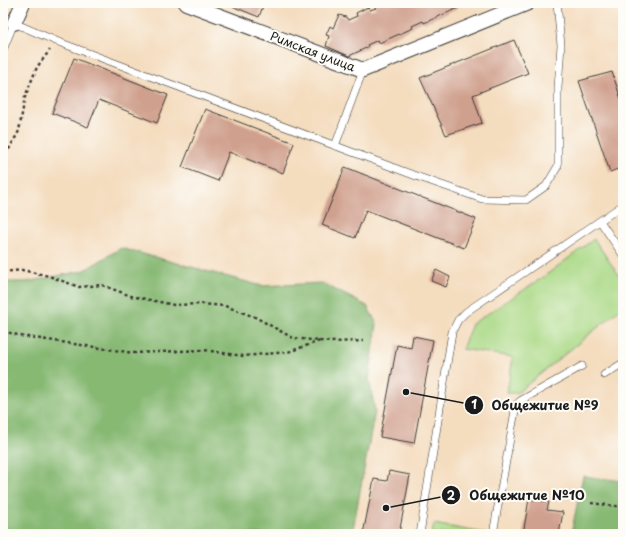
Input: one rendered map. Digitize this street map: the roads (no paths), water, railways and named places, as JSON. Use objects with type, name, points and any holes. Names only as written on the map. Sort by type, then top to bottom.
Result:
[{"type":"street","points":[[14,23],[23,3]]},
{"type":"street","name":"Римская улица","points":[[186,3],[363,70],[528,3]]},
{"type":"lane","points":[[3,50],[14,23],[56,41],[416,176],[482,198],[526,200],[546,186],[558,166],[558,88],[561,45],[557,3]]},
{"type":"lane","points":[[335,146],[363,70]]},
{"type":"lane","points":[[420,534],[452,332],[458,320],[466,312],[623,205]]},
{"type":"lane","points":[[600,221],[623,255]]},
{"type":"lane","points":[[604,375],[623,363]]},
{"type":"lane","points":[[493,534],[516,405],[520,401],[582,366]]},
{"type":"place","name":"Общежитие №9","points":[[406,392]]},
{"type":"place","name":"Общежитие №10","points":[[386,508]]}]
